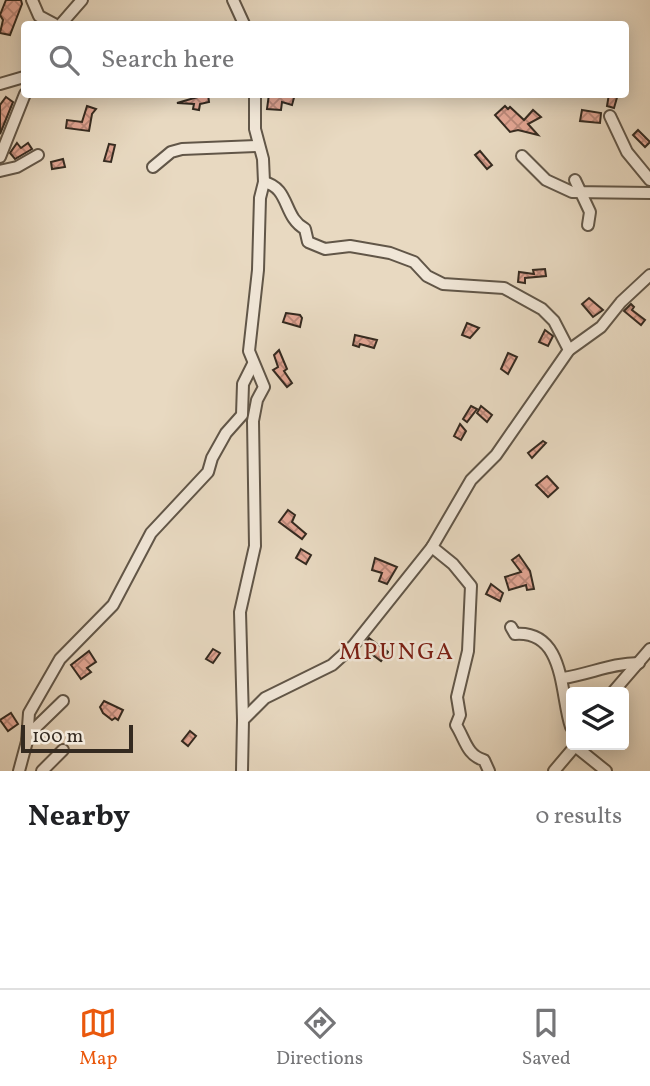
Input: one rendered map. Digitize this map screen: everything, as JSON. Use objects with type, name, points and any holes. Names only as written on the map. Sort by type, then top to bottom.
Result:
[{"type":"street","points":[[32,0],[39,16],[48,21]]},
{"type":"street","points":[[64,21],[82,0]]},
{"type":"street","points":[[233,0],[243,21]]},
{"type":"street","points":[[0,83],[21,78]]},
{"type":"street","points":[[0,157],[23,98]]},
{"type":"street","points":[[242,771],[240,612],[255,546],[253,421],[257,400],[264,387],[249,351],[264,182],[263,159],[255,129],[255,98]]},
{"type":"street","points":[[610,116],[627,152],[650,180]]},
{"type":"street","points":[[153,167],[171,152],[191,148],[259,146]]},
{"type":"street","points":[[0,171],[17,167],[38,155]]},
{"type":"street","points":[[522,156],[546,180],[579,193],[593,190],[605,194],[650,193]]},
{"type":"street","points":[[575,180],[590,212],[588,225]]},
{"type":"street","points":[[264,182],[275,185],[280,190],[293,222],[305,229],[308,242],[325,249],[350,246],[390,253],[414,262],[427,276],[443,284],[504,288],[542,309],[554,321],[569,350]]},
{"type":"street","points":[[243,720],[277,691],[343,658],[432,547],[471,480],[496,454],[569,350],[601,327],[621,302],[650,275]]},
{"type":"street","points":[[27,741],[29,713],[60,659],[113,606],[150,533],[208,472],[212,458],[226,433],[242,415],[243,384],[253,364]]},
{"type":"street","points":[[432,547],[453,564],[471,586],[468,651],[457,697],[460,715],[456,725],[465,746],[477,758],[484,760],[489,771]]},
{"type":"street","points":[[511,627],[515,634],[530,633],[549,646],[563,678],[566,696]]},
{"type":"street","points":[[617,687],[650,649]]},
{"type":"street","points":[[563,678],[591,673],[611,665],[639,663]]},
{"type":"street","points":[[19,771],[29,734],[63,701]]},
{"type":"street","points":[[42,771],[63,750]]},
{"type":"street","points":[[554,771],[572,750]]},
{"type":"street","points":[[578,750],[607,771]]},
{"type":"building","points":[[6,0],[21,0],[22,4],[10,35],[0,33],[3,20],[0,15]]},
{"type":"building","points":[[6,97],[13,102],[0,134],[0,105]]},
{"type":"building","points":[[194,98],[208,98],[209,102],[200,104],[199,110],[193,109],[194,104],[177,103]]},
{"type":"building","points":[[268,98],[294,98],[292,105],[282,102],[281,110],[267,109]]},
{"type":"building","points":[[608,98],[617,98],[614,108],[607,106]]},
{"type":"building","points":[[87,106],[96,109],[92,114],[89,131],[66,128],[67,120],[82,122]]},
{"type":"building","points":[[505,106],[508,109],[510,107],[524,120],[533,110],[541,117],[528,124],[538,135],[518,130],[510,132],[495,115]]},
{"type":"building","points":[[582,110],[601,113],[600,123],[580,121]]},
{"type":"building","points":[[638,130],[650,142],[645,147],[633,135]]},
{"type":"building","points":[[17,143],[21,148],[28,143],[32,149],[15,159],[10,153]]},
{"type":"building","points":[[109,144],[115,145],[111,162],[104,161]]},
{"type":"building","points":[[480,151],[492,165],[487,169],[475,155]]},
{"type":"building","points":[[63,159],[65,167],[52,169],[51,162]]},
{"type":"building","points":[[545,269],[546,276],[525,278],[525,283],[518,282],[519,272],[534,274],[533,270]]},
{"type":"building","points":[[589,298],[603,310],[593,317],[582,304]]},
{"type":"building","points":[[631,304],[634,307],[632,310],[645,320],[641,325],[624,311]]},
{"type":"building","points":[[286,313],[300,315],[300,327],[283,322]]},
{"type":"building","points":[[467,323],[479,328],[470,338],[462,335]]},
{"type":"building","points":[[545,330],[553,336],[548,346],[539,342]]},
{"type":"building","points":[[355,335],[377,340],[374,348],[353,345]]},
{"type":"building","points":[[279,350],[287,369],[284,371],[292,383],[287,387],[273,370],[278,367],[274,355]]},
{"type":"building","points":[[508,353],[517,357],[508,374],[501,369]]},
{"type":"building","points":[[471,406],[477,409],[467,422],[463,419]]},
{"type":"building","points":[[481,406],[492,415],[487,422],[477,413]]},
{"type":"building","points":[[460,424],[466,431],[461,440],[454,436]]},
{"type":"building","points":[[543,441],[546,443],[532,458],[528,453]]},
{"type":"building","points":[[547,476],[558,488],[548,497],[536,485]]},
{"type":"building","points":[[288,510],[295,515],[292,522],[306,534],[302,539],[279,522]]},
{"type":"building","points":[[301,549],[311,555],[306,564],[296,558]]},
{"type":"building","points":[[519,555],[530,571],[534,589],[527,590],[526,585],[509,590],[505,577],[521,572],[512,560]]},
{"type":"building","points":[[375,558],[397,567],[387,584],[379,581],[382,573],[372,570]]},
{"type":"building","points":[[491,584],[503,593],[500,601],[486,594]]},
{"type":"building","points":[[369,638],[388,652],[381,661],[370,653],[374,649],[366,643]]},
{"type":"building","points":[[213,649],[220,653],[213,663],[206,659]]},
{"type":"building","points":[[89,651],[96,662],[87,668],[91,672],[81,679],[71,665]]},
{"type":"building","points":[[104,701],[123,710],[118,720],[112,720],[103,713],[100,707]]},
{"type":"building","points":[[11,713],[18,724],[8,731],[0,720]]},
{"type":"building","points":[[190,731],[196,736],[188,746],[182,741]]},
{"type":"district","name":"MPUNGA","points":[[397,653]]}]
